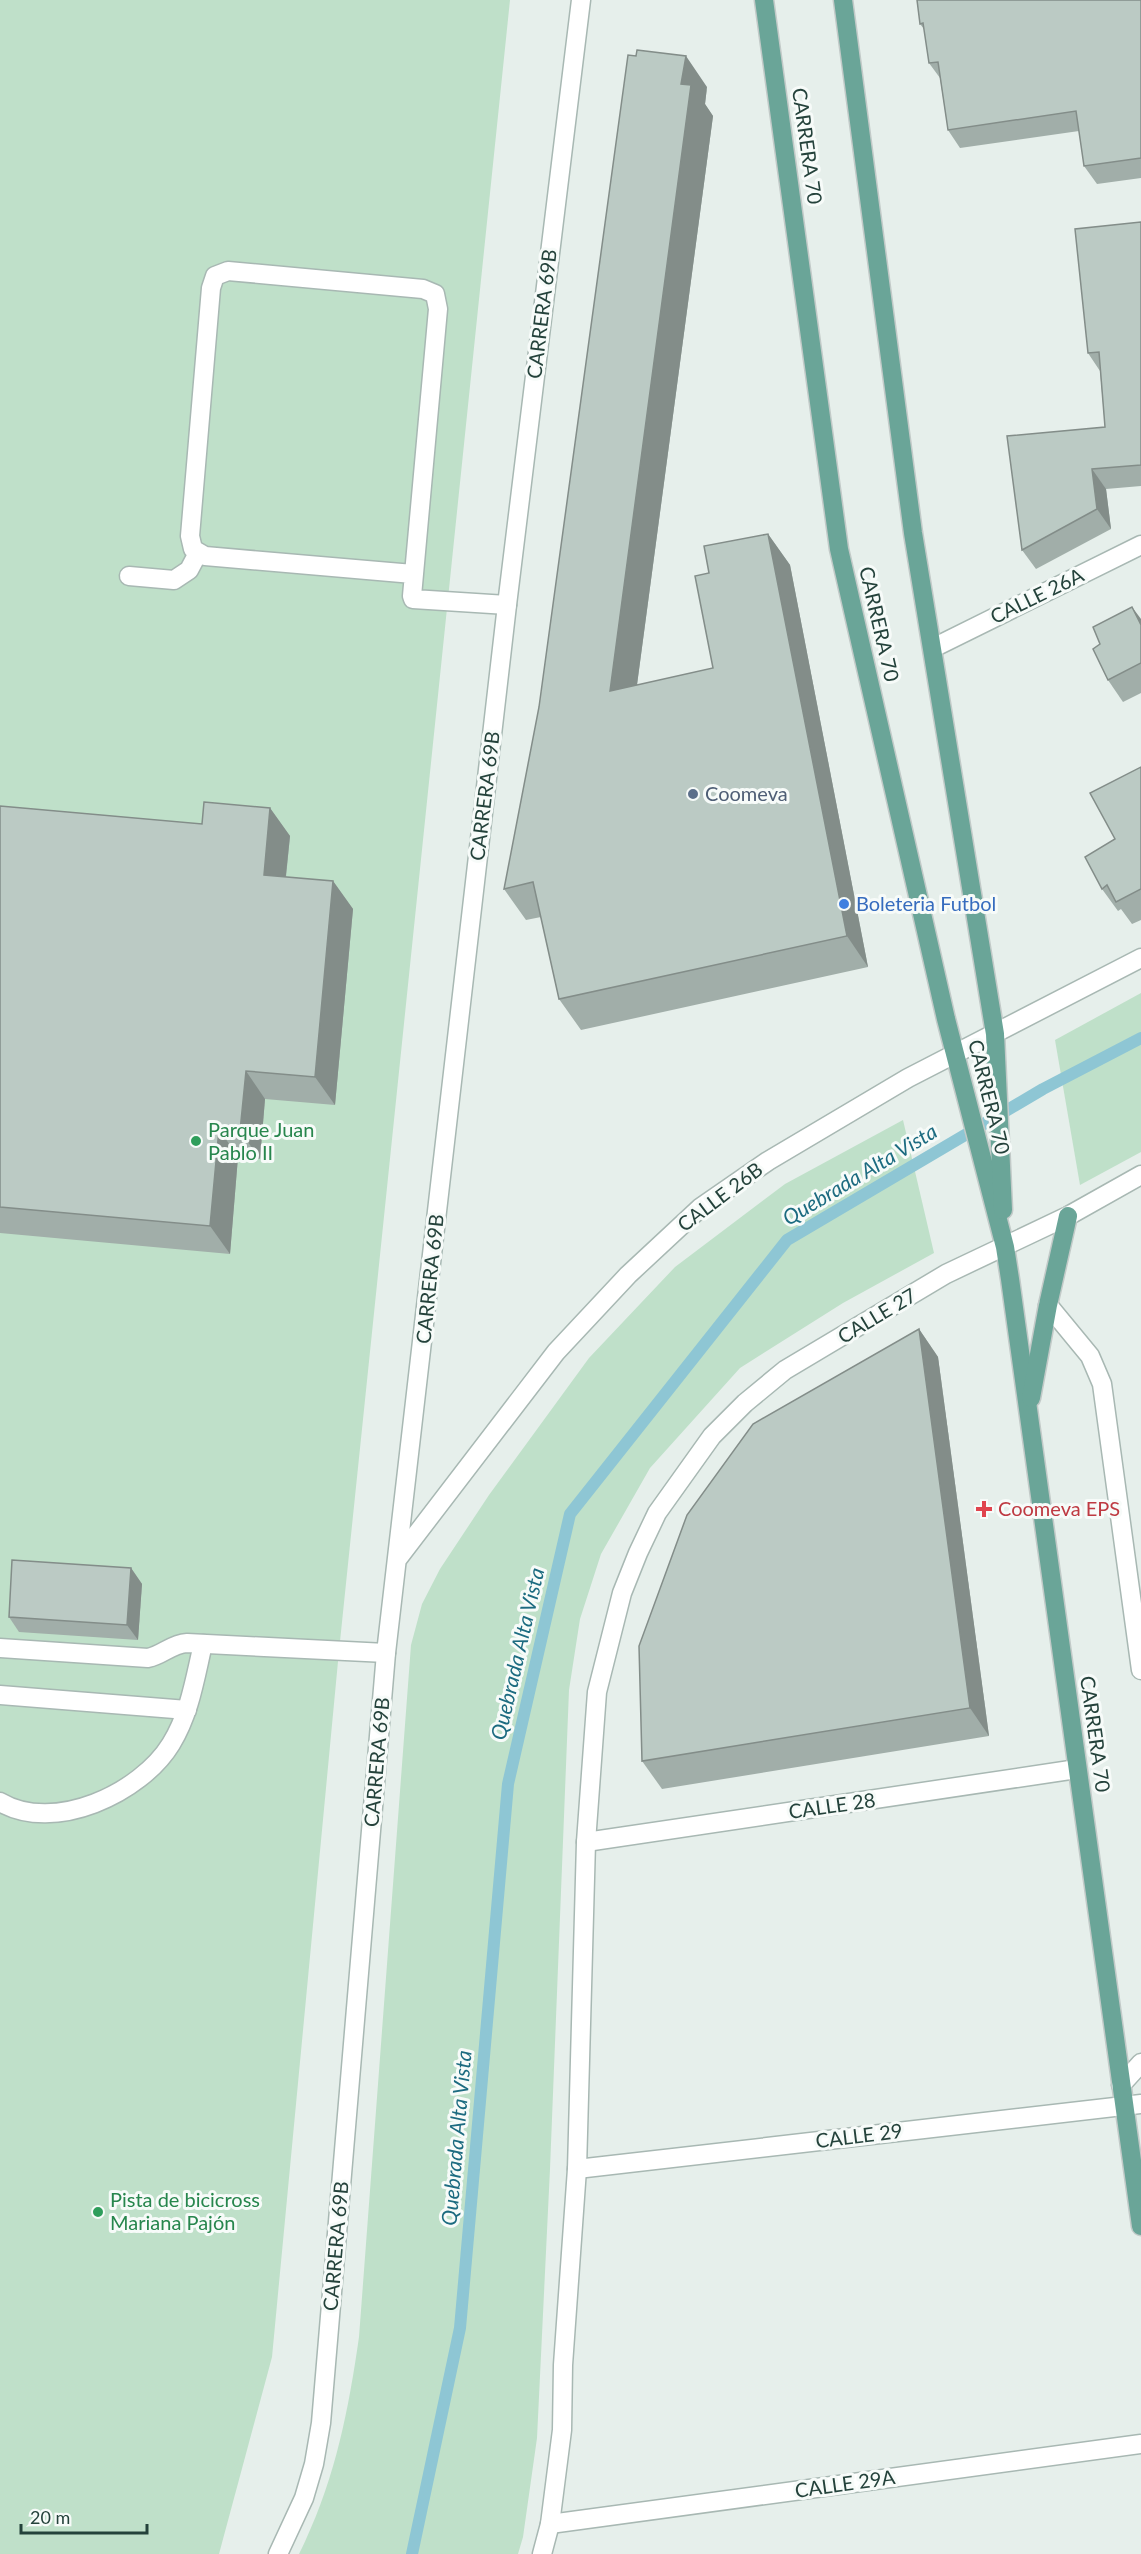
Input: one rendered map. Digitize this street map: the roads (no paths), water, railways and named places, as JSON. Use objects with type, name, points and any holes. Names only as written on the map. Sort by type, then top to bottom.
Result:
[{"type":"main road","name":"CARRERA 70","points":[[764,0],[839,549],[956,1054],[1005,1247]]},
{"type":"main road","name":"CARRERA 70","points":[[843,0],[913,533],[995,1034],[1005,1247],[1121,2085],[1133,2104],[1141,2226]]},
{"type":"main road","points":[[1028,1414],[1048,1305],[1068,1216]]},
{"type":"street","name":"CARRERA 69B","points":[[278,2554],[304,2498],[321,2423],[386,1653],[399,1558],[507,605],[581,0]]},
{"type":"street","points":[[413,574],[205,556],[198,553],[190,543],[211,288],[215,276],[228,271],[423,289],[435,294],[438,309],[413,574],[411,590],[413,599],[507,605]]},
{"type":"street","name":"CALLE 26A","points":[[933,648],[1141,545]]},
{"type":"street","points":[[129,576],[174,580],[189,570],[198,553]]},
{"type":"street","name":"CALLE 26B","points":[[399,1558],[556,1352],[628,1275],[700,1208],[768,1161],[908,1078],[1141,958]]},
{"type":"street","name":"CALLE 27","points":[[586,1842],[597,1692],[622,1593],[657,1513],[712,1436],[785,1370],[946,1274],[1068,1216],[1141,1175]]},
{"type":"street","points":[[1048,1305],[1090,1356],[1102,1384],[1141,1670]]},
{"type":"street","points":[[0,1648],[148,1658],[163,1654],[176,1644],[386,1653]]},
{"type":"street","points":[[0,1802],[32,1812],[69,1811],[110,1799],[145,1775],[171,1745],[188,1710],[203,1644]]},
{"type":"street","points":[[0,1695],[188,1710]]},
{"type":"street","name":"CALLE 28","points":[[586,1842],[1077,1769]]},
{"type":"street","points":[[542,2554],[550,2524],[562,2430],[563,2365],[577,2169],[586,1842]]},
{"type":"street","points":[[1121,2085],[1141,2063]]},
{"type":"street","name":"CALLE 29","points":[[577,2169],[1133,2104]]},
{"type":"street","name":"CALLE 29A","points":[[550,2524],[1141,2444]]},
{"type":"waterway","name":"Quebrada Alta Vista","points":[[412,2554],[460,2328],[508,1784],[570,1514],[787,1240],[1043,1089],[1141,1038]]},
{"type":"place","name":"Coomeva","points":[[693,794]]},
{"type":"place","name":"Boleteria Futbol","points":[[844,904]]},
{"type":"place","name":"Parque Juan Pablo II","points":[[196,1141]]},
{"type":"place","name":"Coomeva EPS","points":[[984,1509]]},
{"type":"place","name":"Pista de bicicross Mariana Pajón","points":[[98,2212]]}]
